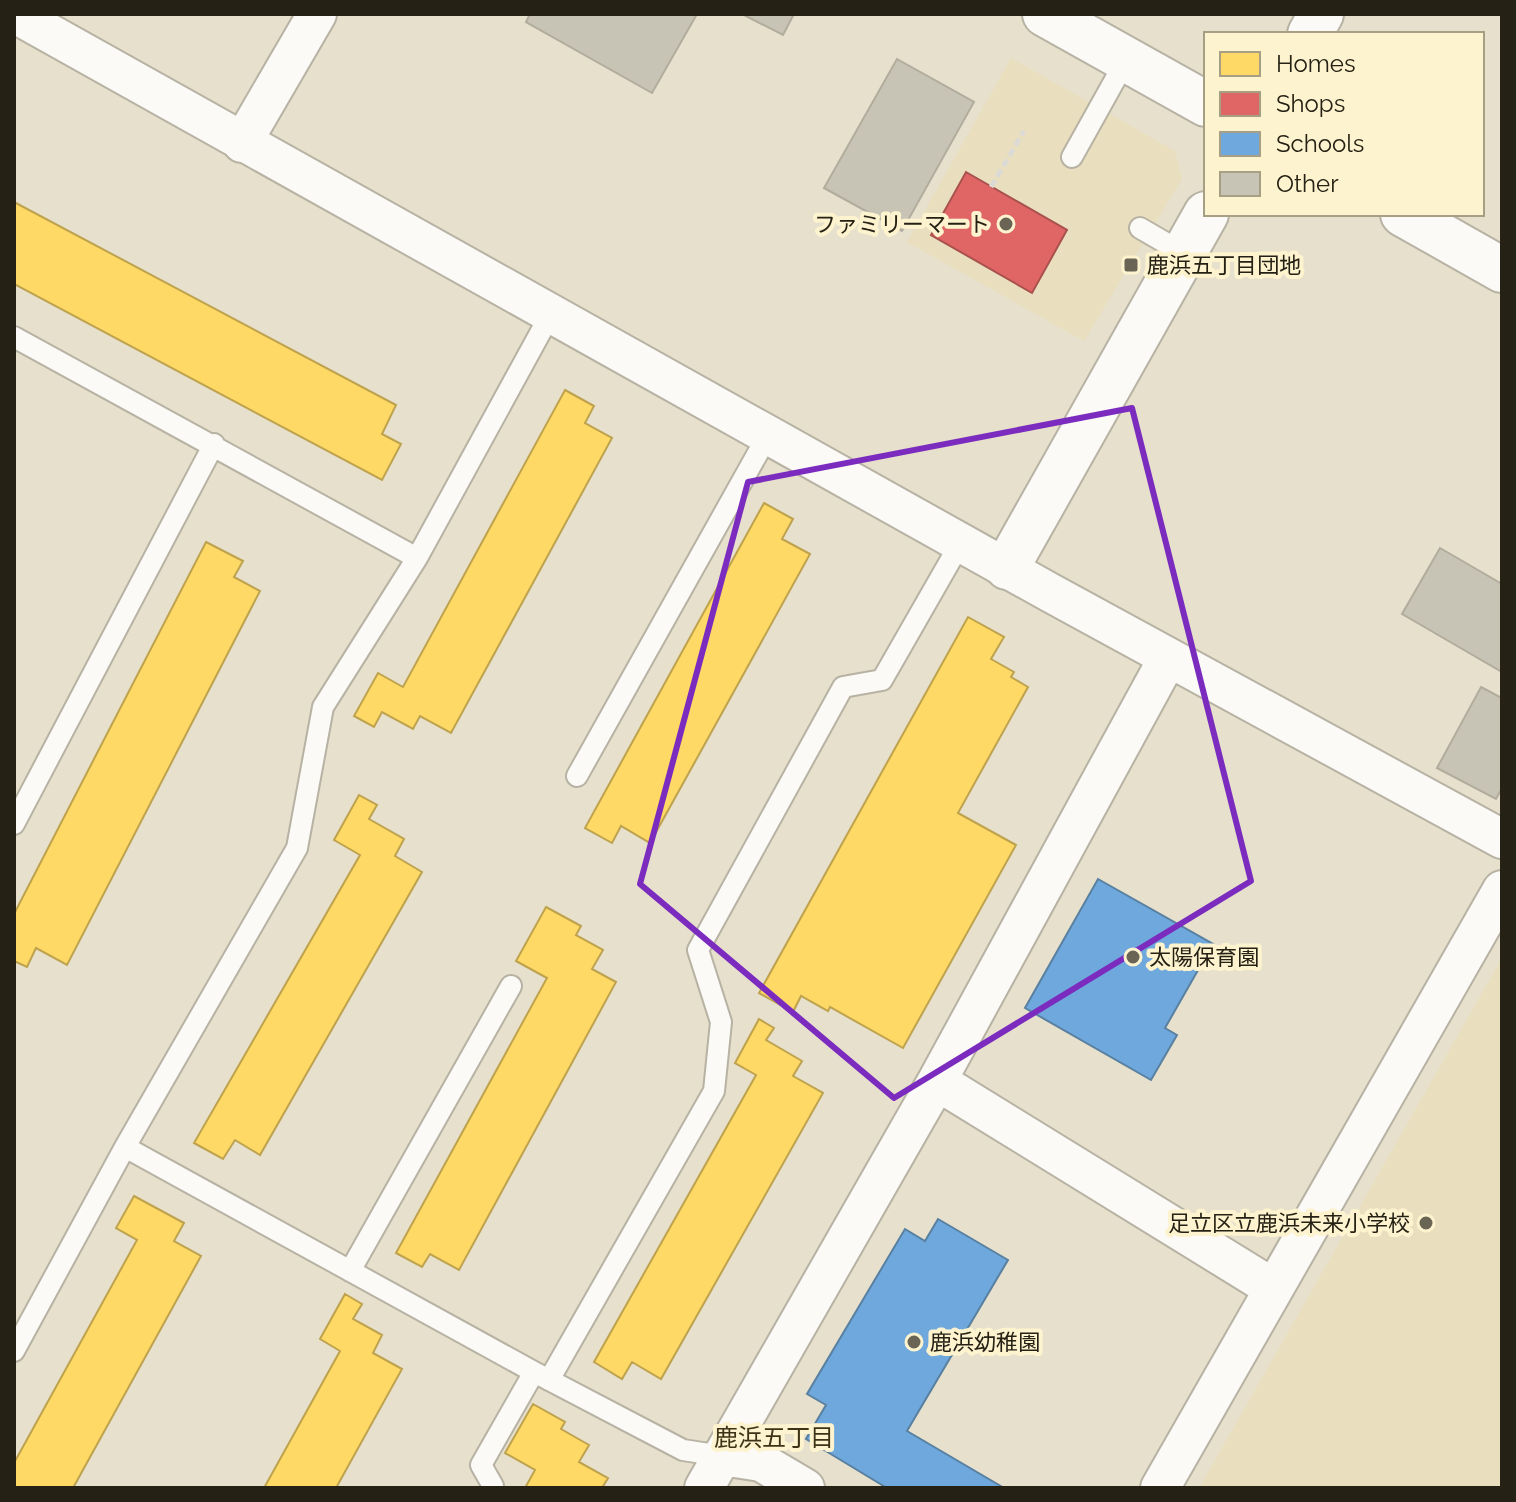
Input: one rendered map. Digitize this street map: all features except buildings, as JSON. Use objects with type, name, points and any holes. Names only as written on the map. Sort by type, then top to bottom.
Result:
[{"type":"street","points":[[15,14],[1168,658],[1502,839]]},
{"type":"street","points":[[242,143],[317,14]]},
{"type":"street","points":[[1045,14],[1204,103]]},
{"type":"street","points":[[1311,32],[1321,14]]},
{"type":"street","points":[[1007,567],[1205,216]]},
{"type":"street","points":[[1407,216],[1502,270]]},
{"type":"street","points":[[713,1472],[937,1081],[1168,658]]},
{"type":"street","points":[[1160,1488],[1502,890]]},
{"type":"street","points":[[937,1081],[1273,1288]]},
{"type":"street","points":[[713,1472],[761,1462],[805,1488]]},
{"type":"lane","points":[[1072,157],[1126,60]]},
{"type":"lane","points":[[1140,228],[1183,253]]},
{"type":"lane","points":[[14,1351],[125,1147],[297,848],[323,707],[417,558],[550,315]]},
{"type":"lane","points":[[14,337],[417,558]]},
{"type":"lane","points":[[577,776],[768,435]]},
{"type":"lane","points":[[14,824],[214,444]]},
{"type":"lane","points":[[491,1488],[493,1486],[481,1465],[541,1376],[714,1091],[721,1022],[698,950],[843,687],[882,680],[961,542]]},
{"type":"lane","points":[[350,1271],[511,986]]},
{"type":"lane","points":[[125,1147],[541,1376],[683,1450],[713,1472]]},
{"type":"path","points":[[991,187],[1024,131]]},
{"type":"highlighted area","points":[[1132,408],[1251,881],[894,1098],[640,884],[748,482]]},
{"type":"shaded area","points":[[1011,58],[1175,151],[1182,179],[1084,341],[907,242]]},
{"type":"shaded area","name":"足立区立鹿浜未来小学校","points":[[1502,958],[1502,1488],[1199,1488]]},
{"type":"place","name":"ファミリーマート","points":[[1006,224]]},
{"type":"place","name":"鹿浜五丁目団地","points":[[1131,265]]},
{"type":"place","name":"太陽保育園","points":[[1133,957]]},
{"type":"place","name":"足立区立鹿浜未来小学校","points":[[1426,1223]]},
{"type":"place","name":"鹿浜幼稚園","points":[[914,1342]]},
{"type":"district","name":"鹿浜五丁目","points":[[774,1438]]}]
